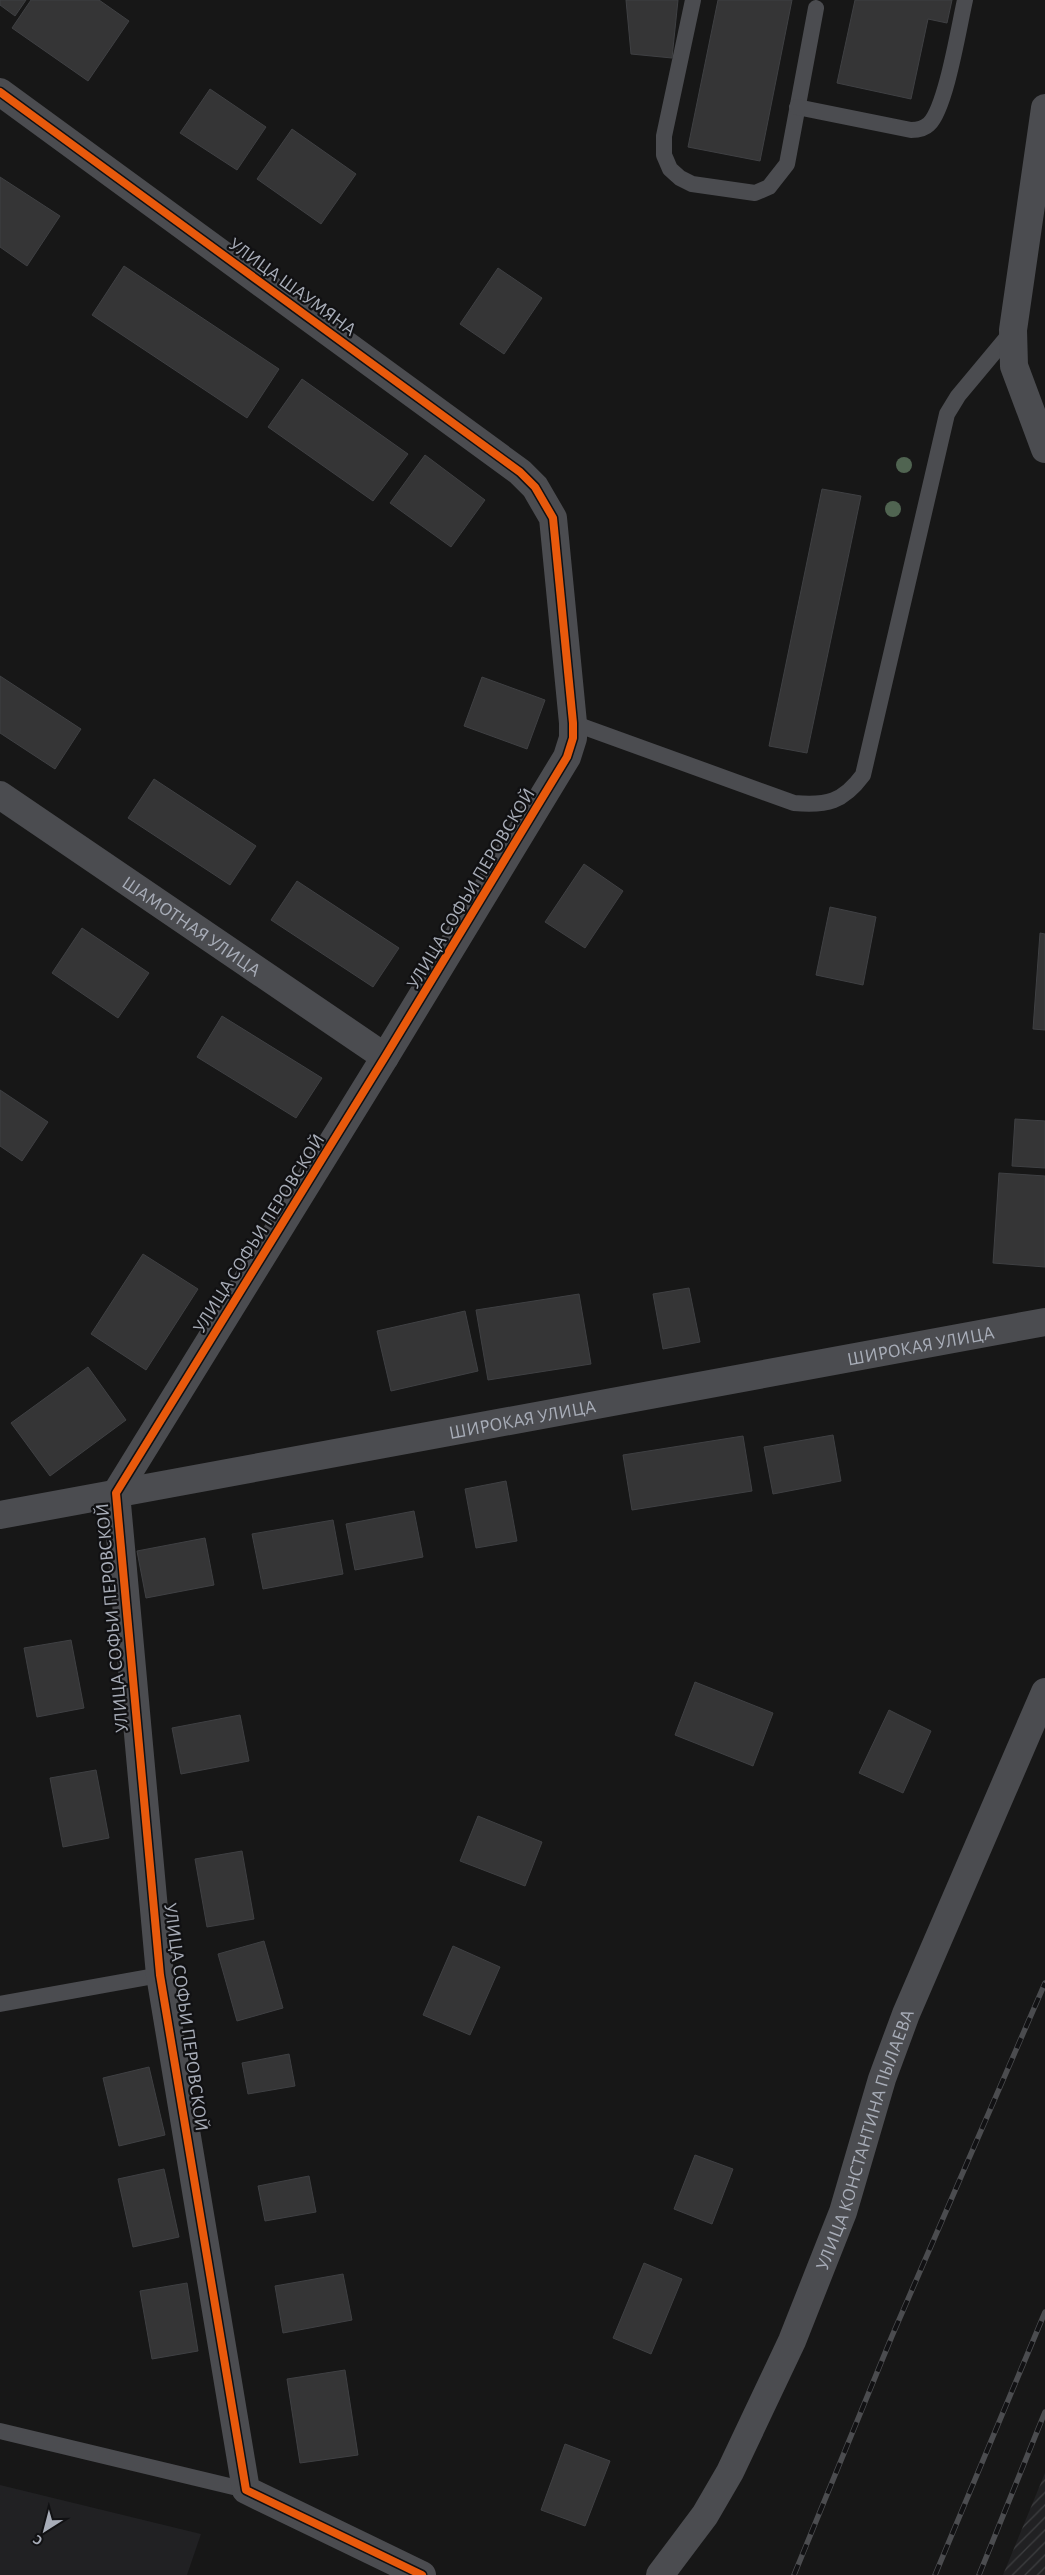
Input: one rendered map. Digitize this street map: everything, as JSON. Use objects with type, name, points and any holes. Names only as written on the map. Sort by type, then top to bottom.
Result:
[{"type":"street","name":"УЛИЦА ШАУМЯНА","points":[[0,92],[520,472],[535,487],[553,518]]},
{"type":"street","points":[[1045,108],[1013,330],[1014,366],[1045,450]]},
{"type":"street","name":"УЛИЦА СОФЬИ ПЕРОВСКОЙ","points":[[246,2490],[160,1975],[116,1492],[385,1057],[567,757],[573,738],[573,723],[553,518]]},
{"type":"street","name":"ШАМОТНАЯ УЛИЦА","points":[[0,795],[385,1057]]},
{"type":"street","name":"ШИРОКАЯ УЛИЦА","points":[[0,1514],[1045,1322]]},
{"type":"street","name":"УЛИЦА КОНСТАНТИНА ПЫЛАЕВА","points":[[660,2575],[705,2515],[726,2479],[792,2341],[843,2212],[882,2079],[906,2014],[1045,1692]]},
{"type":"street","points":[[246,2490],[422,2575]]},
{"type":"lane","points":[[693,0],[664,136],[664,155],[670,169],[680,178],[692,184],[755,193],[762,191],[775,180],[786,164],[816,8]]},
{"type":"lane","points":[[797,107],[911,130],[929,126],[935,118],[942,98],[965,0]]},
{"type":"lane","points":[[573,723],[794,803],[818,805],[837,799],[851,791],[863,775],[947,414],[958,396],[1013,330]]},
{"type":"lane","points":[[0,2004],[160,1975]]},
{"type":"lane","points":[[0,2431],[246,2490]]},
{"type":"shaded area","points":[[1045,2473],[1045,2575],[1003,2575]]},
{"type":"shaded area","points":[[0,2485],[201,2534],[187,2575],[0,2575]]},
{"type":"building","points":[[0,0],[26,0],[15,16],[0,5]]},
{"type":"building","points":[[31,0],[99,0],[129,21],[88,81],[12,28]]},
{"type":"building","points":[[626,0],[678,0],[672,58],[631,54]]},
{"type":"building","points":[[718,0],[792,0],[760,161],[688,147]]},
{"type":"building","points":[[855,0],[952,0],[947,23],[928,19],[911,99],[837,83]]},
{"type":"building","points":[[210,89],[266,127],[237,170],[180,133]]},
{"type":"building","points":[[292,129],[356,174],[321,224],[257,179]]},
{"type":"building","points":[[0,177],[60,216],[27,266],[0,247]]},
{"type":"building","points":[[124,266],[279,369],[247,418],[92,315]]},
{"type":"building","points":[[498,268],[542,298],[504,354],[460,324]]},
{"type":"building","points":[[302,379],[408,454],[373,501],[268,427]]},
{"type":"building","points":[[425,455],[485,500],[451,547],[390,503]]},
{"type":"building","points":[[822,489],[861,496],[807,753],[769,746]]},
{"type":"building","points":[[0,676],[81,729],[55,769],[0,733]]},
{"type":"building","points":[[482,677],[545,700],[527,749],[464,726]]},
{"type":"building","points":[[154,779],[256,846],[230,885],[128,818]]},
{"type":"building","points":[[584,864],[623,891],[585,948],[545,922]]},
{"type":"building","points":[[297,881],[399,948],[373,987],[271,920]]},
{"type":"building","points":[[830,907],[876,917],[863,985],[816,975]]},
{"type":"building","points":[[82,928],[149,973],[118,1018],[52,973]]},
{"type":"building","points":[[1040,933],[1045,934],[1045,1030],[1033,1029]]},
{"type":"building","points":[[222,1016],[322,1078],[296,1118],[197,1057]]},
{"type":"building","points":[[0,1090],[48,1122],[22,1161],[0,1146]]},
{"type":"building","points":[[1015,1119],[1045,1121],[1045,1168],[1012,1166]]},
{"type":"building","points":[[999,1173],[1045,1176],[1045,1267],[993,1263]]},
{"type":"building","points":[[143,1254],[198,1289],[146,1370],[91,1334]]},
{"type":"building","points":[[689,1288],[700,1342],[663,1349],[653,1294]]},
{"type":"building","points":[[579,1294],[591,1364],[488,1380],[476,1310]]},
{"type":"building","points":[[465,1311],[478,1371],[391,1391],[377,1331]]},
{"type":"building","points":[[88,1367],[126,1420],[50,1476],[11,1423]]},
{"type":"building","points":[[833,1435],[841,1481],[773,1494],[764,1447]]},
{"type":"building","points":[[743,1436],[752,1491],[632,1510],[623,1455]]},
{"type":"building","points":[[506,1481],[517,1541],[476,1548],[465,1489]]},
{"type":"building","points":[[414,1511],[423,1557],[355,1570],[346,1524]]},
{"type":"building","points":[[333,1520],[343,1574],[263,1589],[252,1534]]},
{"type":"building","points":[[205,1538],[214,1585],[146,1598],[137,1551]]},
{"type":"building","points":[[71,1640],[84,1708],[37,1717],[24,1648]]},
{"type":"building","points":[[695,1682],[773,1713],[753,1766],[675,1735]]},
{"type":"building","points":[[889,1710],[931,1731],[903,1793],[859,1773]]},
{"type":"building","points":[[240,1715],[249,1761],[181,1774],[172,1728]]},
{"type":"building","points":[[96,1770],[109,1838],[63,1847],[50,1778]]},
{"type":"building","points":[[478,1816],[542,1842],[525,1886],[460,1861]]},
{"type":"building","points":[[242,1851],[254,1919],[207,1927],[195,1859]]},
{"type":"building","points":[[264,1941],[283,2008],[237,2021],[218,1954]]},
{"type":"building","points":[[453,1946],[500,1967],[470,2035],[423,2015]]},
{"type":"building","points":[[289,2054],[295,2086],[248,2094],[242,2063]]},
{"type":"building","points":[[149,2067],[165,2135],[119,2146],[103,2078]]},
{"type":"building","points":[[695,2155],[733,2169],[712,2224],[674,2209]]},
{"type":"building","points":[[164,2169],[179,2237],[133,2247],[118,2179]]},
{"type":"building","points":[[309,2176],[316,2212],[265,2221],[258,2186]]},
{"type":"building","points":[[644,2263],[682,2279],[651,2354],[613,2338]]},
{"type":"building","points":[[343,2274],[352,2320],[283,2333],[275,2286]]},
{"type":"building","points":[[187,2283],[198,2351],[152,2359],[140,2291]]},
{"type":"building","points":[[345,2370],[358,2455],[300,2463],[287,2379]]},
{"type":"building","points":[[565,2444],[610,2461],[585,2526],[541,2510]]},
{"type":"railway","points":[[794,2575],[892,2336],[1045,1983]]},
{"type":"railway","points":[[935,2575],[1045,2312]]},
{"type":"railway","points":[[979,2575],[1045,2412]]},
{"type":"cycle path","points":[[0,92],[520,472],[535,487],[553,518],[573,723],[573,738],[567,757],[385,1057],[116,1493],[160,1975],[246,2490],[422,2575]]}]
